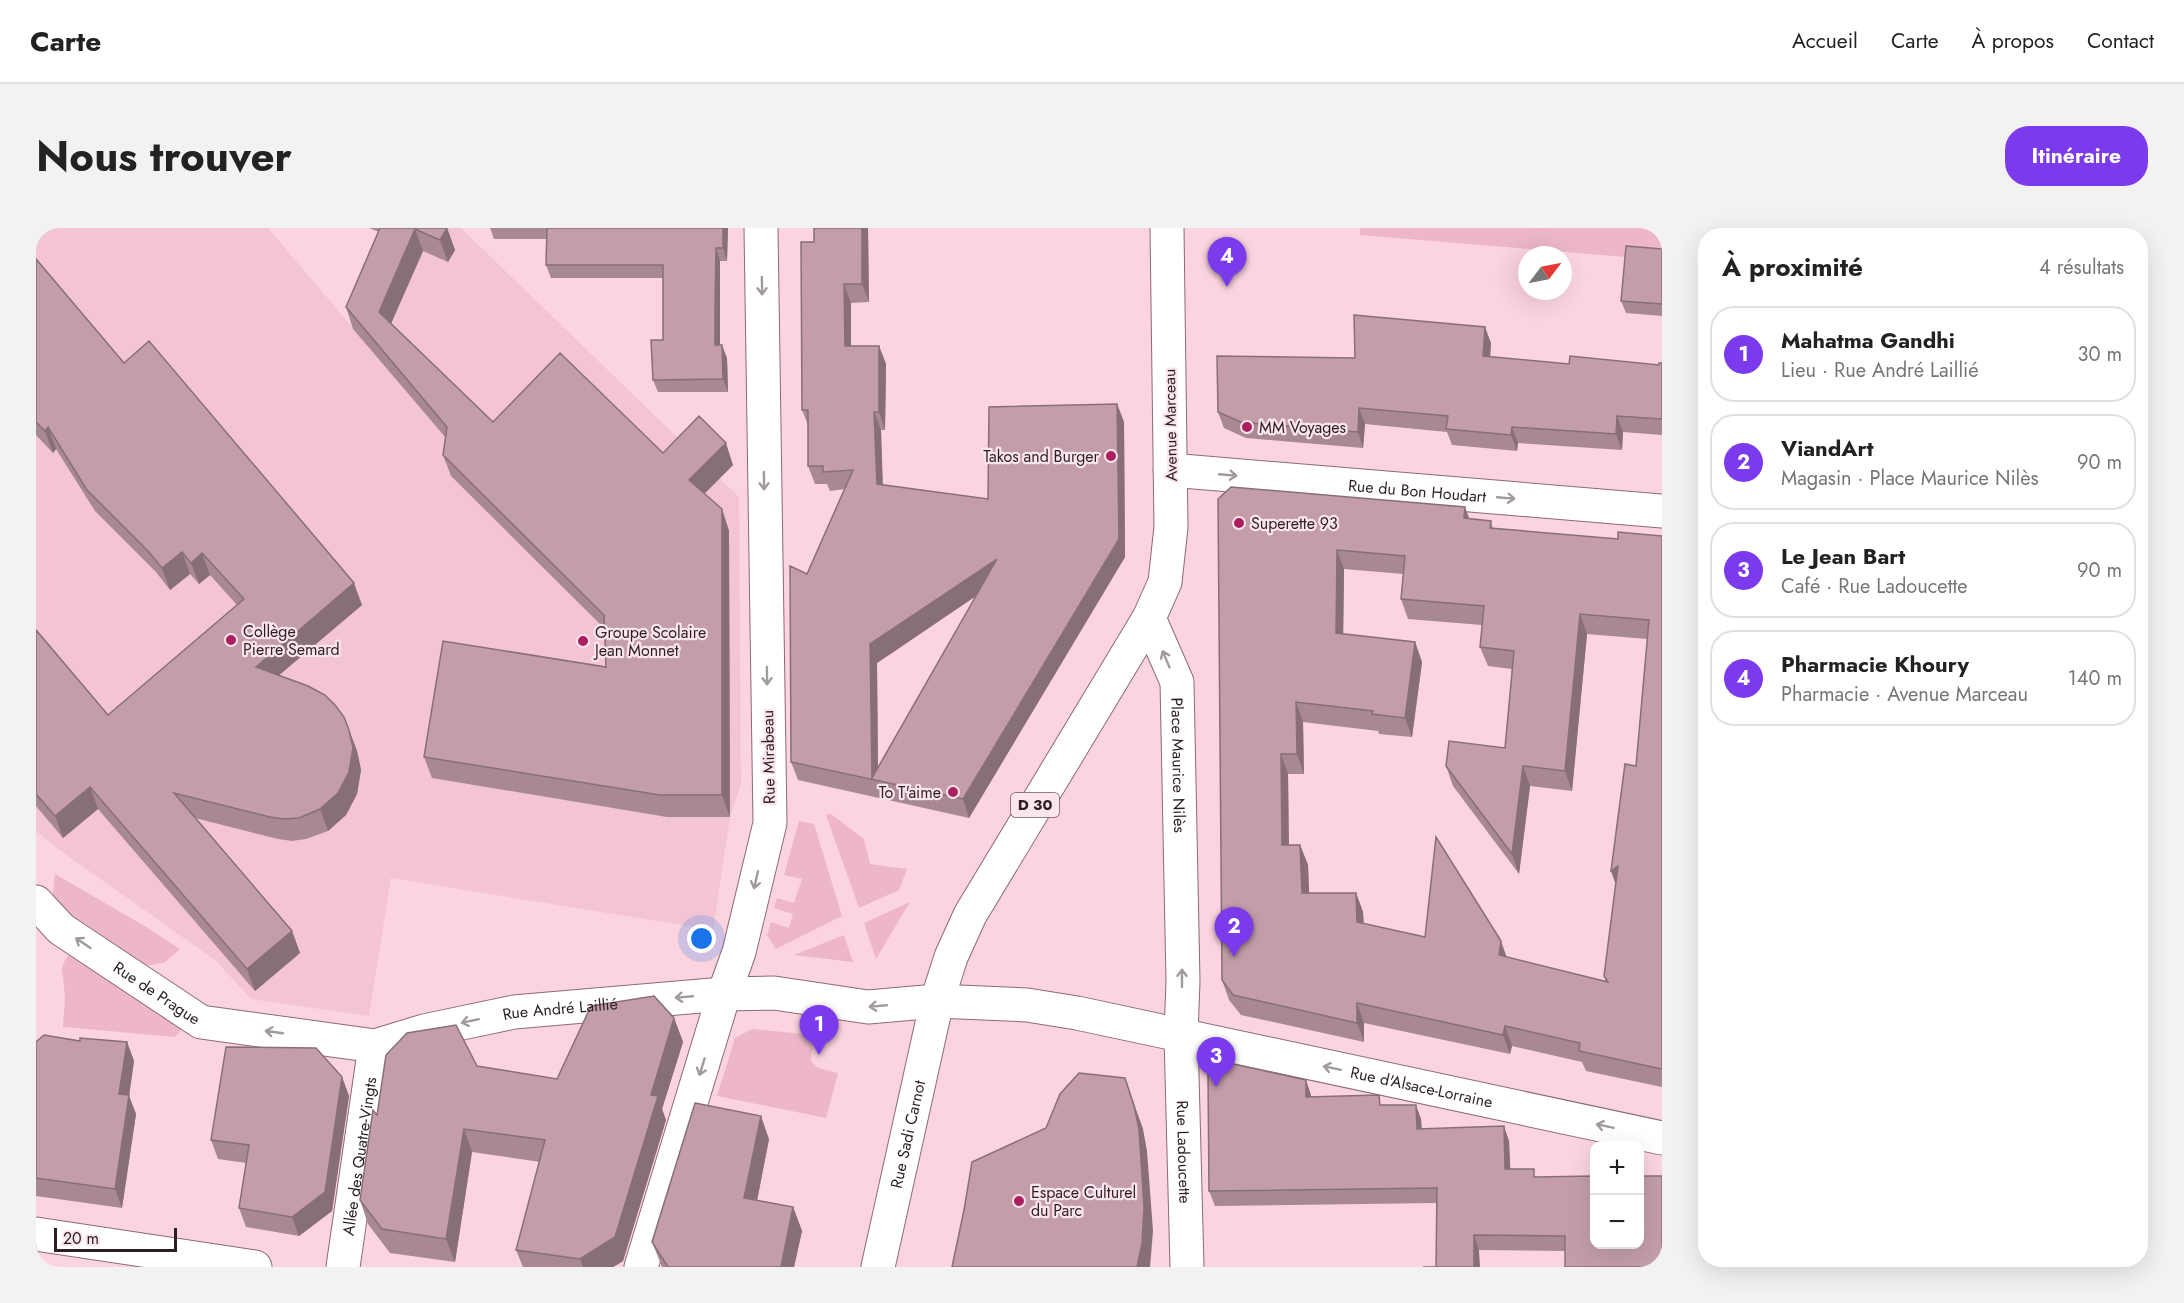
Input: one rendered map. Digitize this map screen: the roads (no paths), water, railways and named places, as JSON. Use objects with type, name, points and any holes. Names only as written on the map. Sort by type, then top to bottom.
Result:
[{"type":"street","name":"Rue Mirabeau","points":[[641,1267],[724,994],[739,952],[770,823],[761,228]]},
{"type":"street","name":"Avenue Marceau","points":[[1149,618],[1165,582],[1169,554],[1167,228]]},
{"type":"street","name":"Rue du Bon Houdart","points":[[1170,470],[1662,512]]},
{"type":"street","name":"D 30","points":[[937,1001],[951,957],[970,915],[1149,618]]},
{"type":"street","name":"Place Maurice Nilès","points":[[1149,618],[1177,682],[1183,981],[1181,1036]]},
{"type":"street","name":"Rue de Prague","points":[[36,902],[62,929],[201,1022],[332,1040]]},
{"type":"street","name":"Rue André Laillié","points":[[332,1040],[375,1046],[424,1030],[514,1012],[724,994],[774,993],[868,1006],[937,1001]]},
{"type":"street","points":[[937,1001],[1027,1005],[1077,1013],[1181,1036]]},
{"type":"street","name":"Rue Sadi Carnot","points":[[878,1267],[937,1001]]},
{"type":"street","name":"Rue d'Alsace-Lorraine","points":[[1181,1036],[1662,1138]]},
{"type":"street","name":"Rue Ladoucette","points":[[1181,1036],[1188,1267]]},
{"type":"street","name":"Allée des Quatre-Vingts","points":[[343,1267],[375,1046]]},
{"type":"street","points":[[36,1234],[255,1267]]},
{"type":"place","name":"Pharmacie Khoury","points":[[1227,287]]},
{"type":"place","name":"MM Voyages","points":[[1247,427]]},
{"type":"place","name":"Takos and Burger","points":[[1111,456]]},
{"type":"place","name":"Superette 93","points":[[1239,523]]},
{"type":"place","name":"Collège Pierre Semard","points":[[231,640]]},
{"type":"place","name":"Groupe Scolaire Jean Monnet","points":[[583,641]]},
{"type":"place","name":"To T'aime","points":[[953,792]]},
{"type":"place","name":"ViandArt","points":[[1234,957]]},
{"type":"place","name":"Mahatma Gandhi","points":[[819,1055]]},
{"type":"place","name":"Le Jean Bart","points":[[1216,1087]]},
{"type":"place","name":"Espace Culturel du Parc","points":[[1019,1201]]}]
